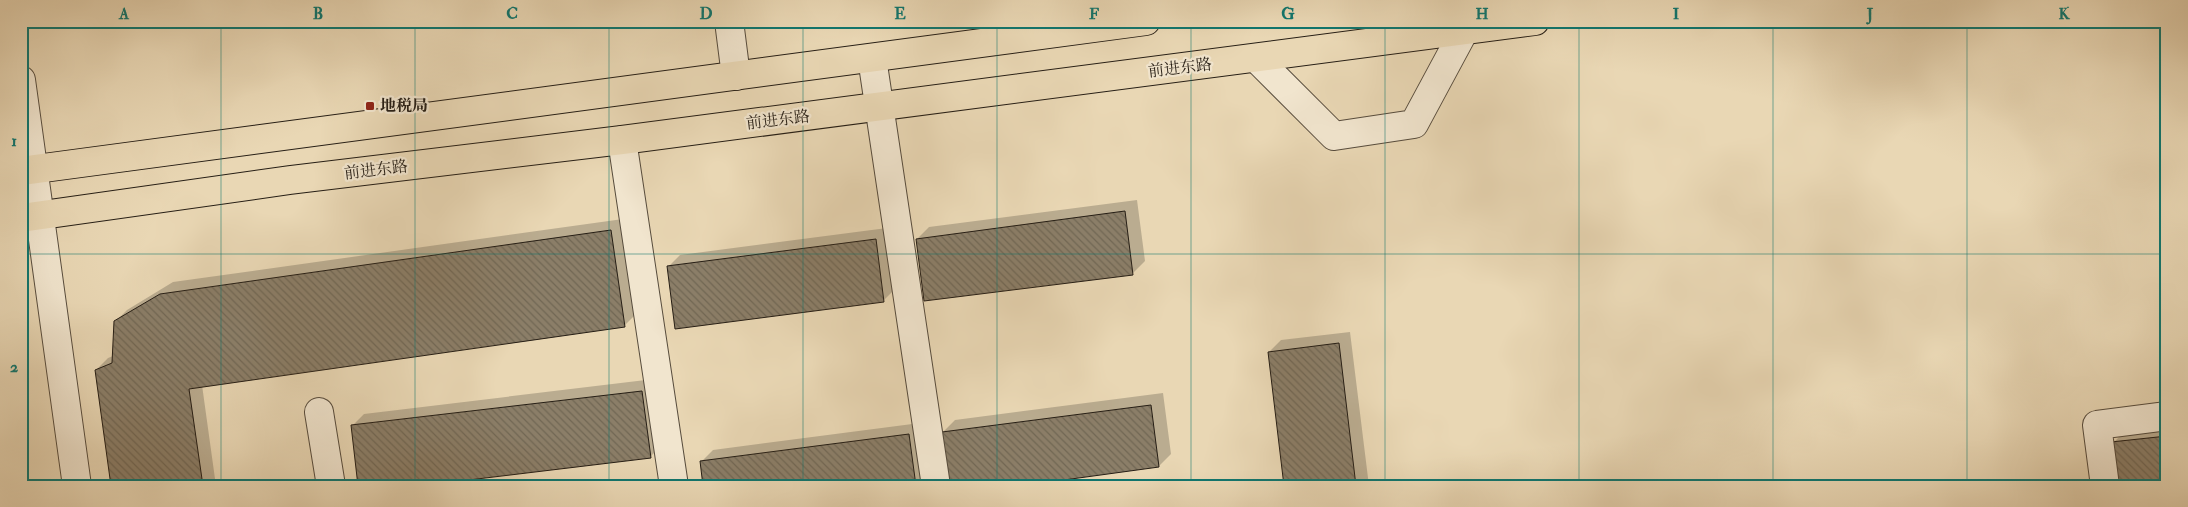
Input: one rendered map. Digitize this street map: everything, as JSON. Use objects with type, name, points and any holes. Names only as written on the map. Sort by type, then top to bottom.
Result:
[{"type":"main road","points":[[28,170],[1146,21]]},
{"type":"main road","name":"前进东路","points":[[31,217],[290,180],[622,140],[1535,21]]},
{"type":"street","points":[[729,21],[736,76]]},
{"type":"street","points":[[1256,58],[1334,136],[1414,124],[1464,31]]},
{"type":"street","points":[[872,58],[936,486]]},
{"type":"street","points":[[21,80],[31,217],[77,486]]},
{"type":"street","points":[[622,140],[674,486]]},
{"type":"street","points":[[319,412],[331,486]]},
{"type":"street","points":[[2105,486],[2097,425],[2167,416]]},
{"type":"building","points":[[1125,211],[1133,275],[924,301],[916,239]]},
{"type":"building","points":[[611,230],[625,327],[189,389],[203,486],[111,486],[95,370],[112,363],[114,321],[160,294]]},
{"type":"building","points":[[876,239],[884,302],[675,329],[667,266]]},
{"type":"building","points":[[1339,343],[1356,486],[1284,486],[1268,352]]},
{"type":"building","points":[[642,391],[651,458],[419,486],[358,486],[351,425]]},
{"type":"building","points":[[1151,405],[1159,467],[1020,486],[949,486],[942,432]]},
{"type":"building","points":[[909,434],[916,486],[703,486],[700,461]]},
{"type":"building","points":[[2167,436],[2167,486],[2116,486],[2111,442]]},
{"type":"place","name":"地税局","points":[[370,106]]}]
